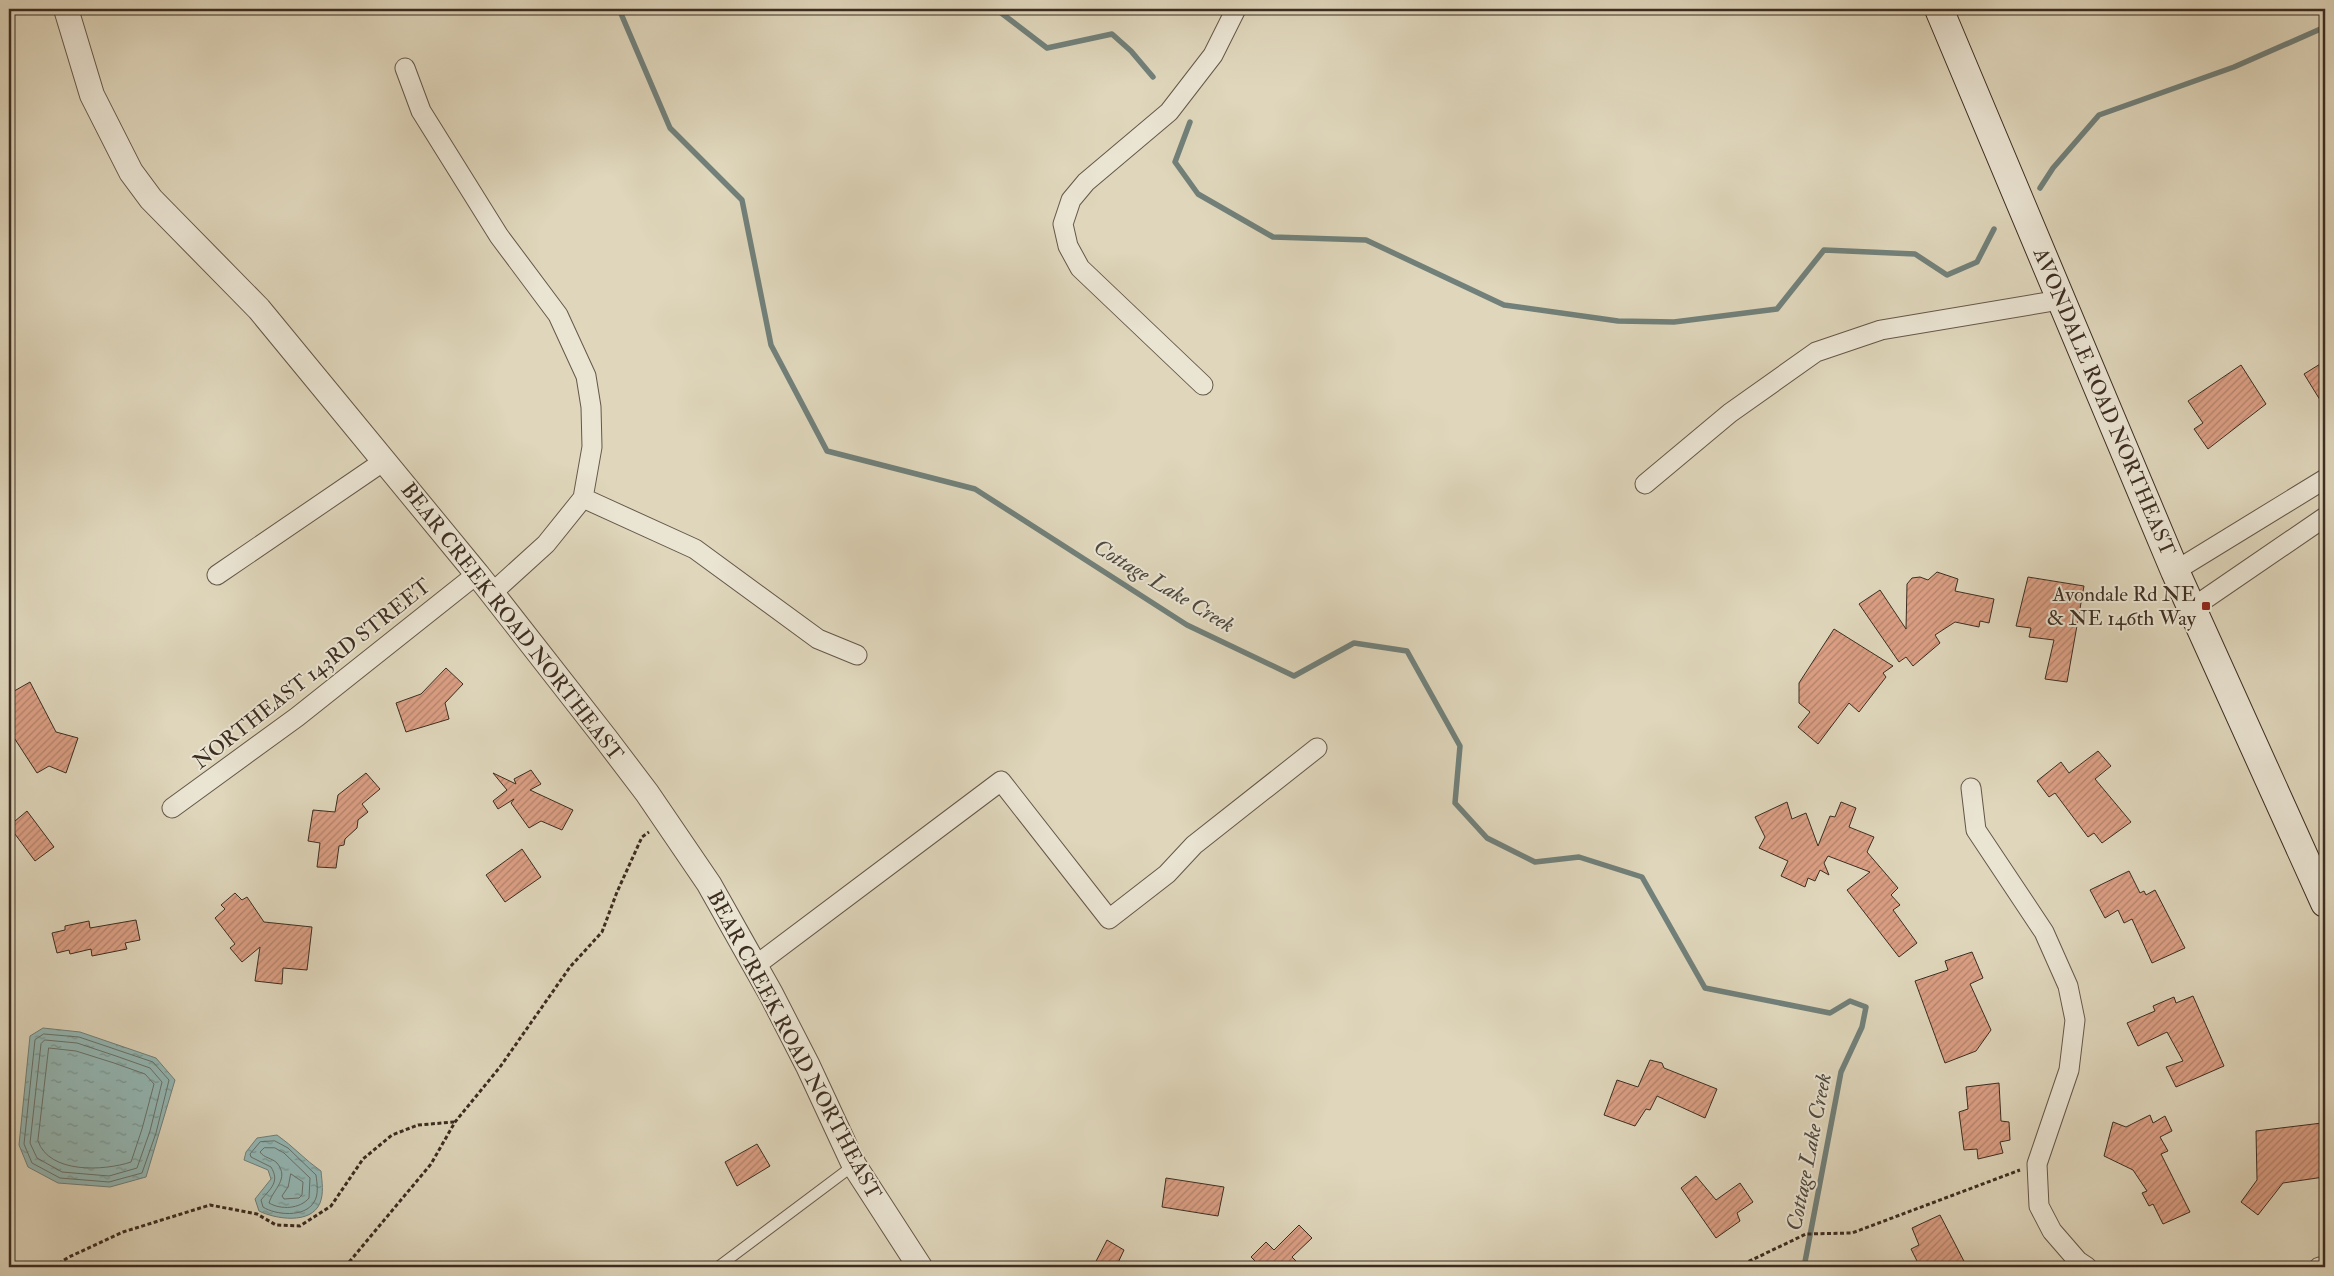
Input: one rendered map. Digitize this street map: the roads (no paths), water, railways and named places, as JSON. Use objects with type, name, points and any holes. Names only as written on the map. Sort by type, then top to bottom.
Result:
[{"type":"main road","name":"AVONDALE ROAD NORTHEAST","points":[[1939,9],[2175,571],[2325,902]]},
{"type":"street","name":"BEAR CREEK ROAD NORTHEAST","points":[[66,9],[92,95],[131,172],[151,199],[259,309],[477,574],[606,739],[709,884],[808,1066],[854,1165],[920,1267]]},
{"type":"street","points":[[1203,385],[1080,268],[1068,246],[1063,224],[1071,200],[1086,182],[1169,112],[1213,55],[1236,9]]},
{"type":"street","points":[[405,68],[421,111],[499,236],[558,315],[586,376],[591,407],[592,448],[583,498],[546,544],[492,593]]},
{"type":"street","points":[[1645,484],[1730,413],[1816,352],[1881,330],[2060,300]]},
{"type":"street","points":[[217,575],[384,461]]},
{"type":"street","points":[[2175,571],[2325,479]]},
{"type":"street","points":[[583,498],[695,549],[818,639],[857,655]]},
{"type":"street","points":[[2192,608],[2325,516]]},
{"type":"street","name":"NORTHEAST 143RD STREET","points":[[172,808],[297,717],[477,574]]},
{"type":"street","points":[[755,966],[1001,781],[1109,919],[1167,874],[1194,845],[1317,748]]},
{"type":"street","points":[[1971,788],[1976,830],[2044,932],[2068,986],[2075,1020],[2069,1070],[2037,1164],[2039,1206],[2052,1231],[2078,1261],[2088,1267]]},
{"type":"street","points":[[2320,1267],[2325,1266]]},
{"type":"lane","points":[[718,1267],[854,1165]]},
{"type":"water","points":[[43,1028],[80,1032],[156,1058],[175,1080],[146,1177],[110,1187],[58,1183],[28,1167],[19,1145],[30,1036]]},
{"type":"water","points":[[277,1135],[321,1171],[322,1195],[320,1203],[309,1215],[283,1218],[259,1211],[255,1199],[271,1179],[268,1170],[244,1160],[246,1152],[257,1138]]},
{"type":"waterway","name":"Cottage Lake Creek","points":[[619,9],[670,128],[742,200],[771,345],[827,451],[975,489],[1187,625],[1294,676],[1354,643],[1407,651],[1460,746],[1455,803],[1487,838],[1535,862],[1579,857],[1642,877],[1705,988],[1830,1013],[1850,1001],[1866,1007],[1862,1027],[1841,1072],[1804,1267]]},
{"type":"waterway","points":[[996,9],[1047,48],[1112,34],[1131,51],[1153,77]]},
{"type":"waterway","points":[[2040,188],[2053,168],[2099,115],[2234,67],[2325,27]]},
{"type":"waterway","points":[[1190,122],[1175,162],[1198,194],[1273,237],[1366,240],[1504,305],[1618,321],[1674,322],[1777,309],[1824,250],[1915,254],[1947,275],[1977,262],[1994,229]]},
{"type":"place","name":"Avondale Rd NE & NE 146th Way","points":[[2206,606]]}]
